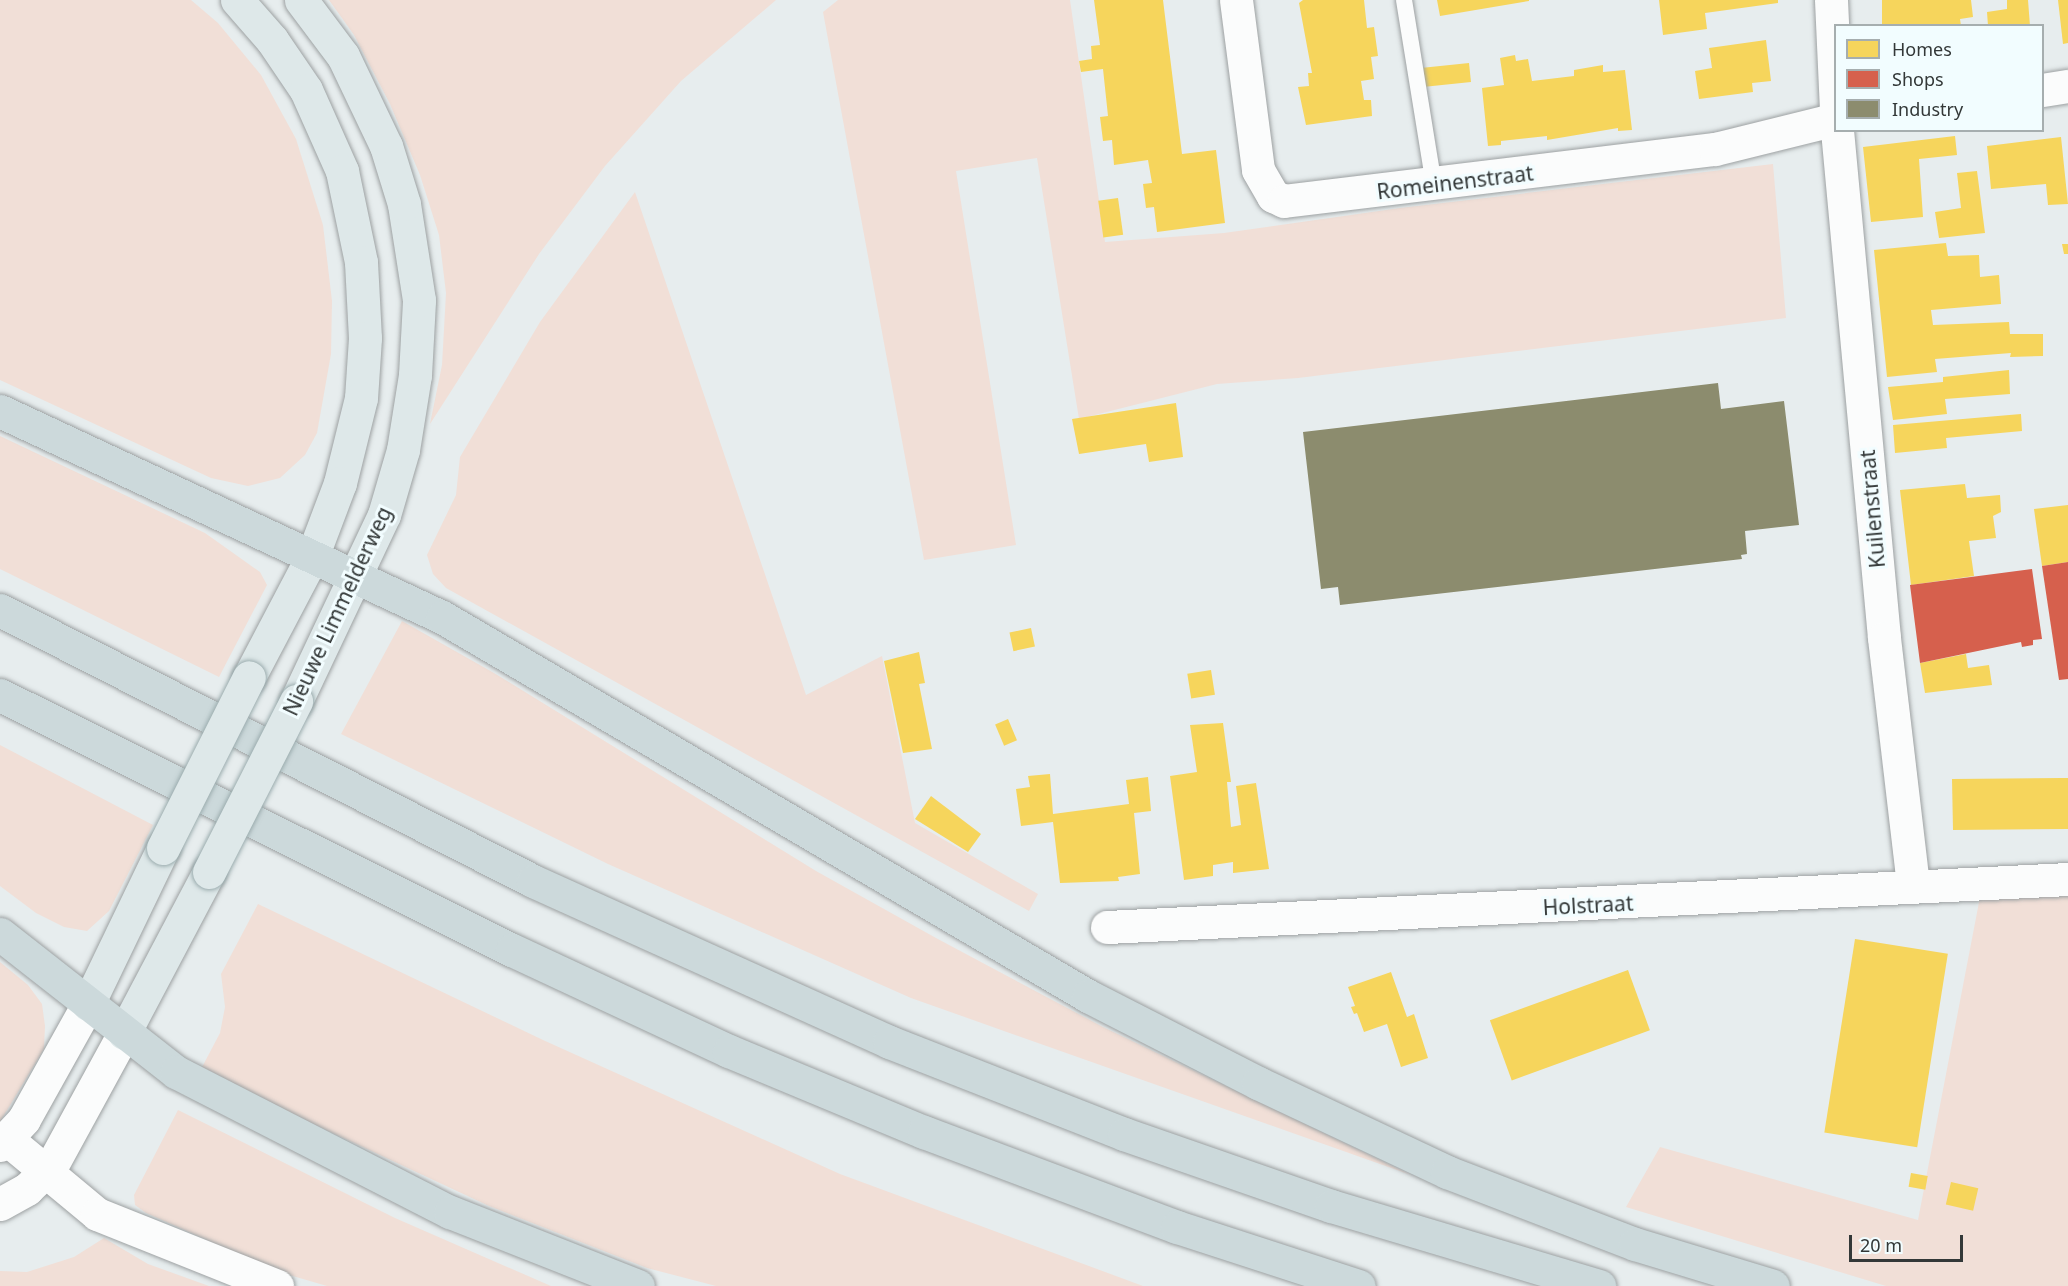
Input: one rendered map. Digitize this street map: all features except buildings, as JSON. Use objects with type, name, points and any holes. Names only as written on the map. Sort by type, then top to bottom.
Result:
[{"type":"highway","points":[[0,411],[442,617],[1088,996],[1258,1083],[1447,1172],[1635,1244],[1773,1286]]},
{"type":"highway","points":[[0,610],[533,881],[889,1042],[1124,1134],[1330,1206],[1599,1286]]},
{"type":"highway","points":[[0,695],[502,945],[729,1051],[924,1132],[1166,1223],[1359,1286]]},
{"type":"highway","points":[[0,934],[176,1072],[450,1212],[638,1286]]},
{"type":"main road","points":[[88,1004],[163,848],[312,557],[340,483],[361,398],[365,338],[361,262],[342,171],[326,131],[290,64],[237,0]]},
{"type":"main road","name":"Nieuwe Limmelderweg","points":[[124,1033],[296,701],[355,578],[384,515],[403,450],[415,375],[419,300],[404,204],[386,146],[343,56],[301,0]]},
{"type":"street","name":"Romeinenstraat","points":[[1236,0],[1258,170],[1273,196],[1297,202],[1715,149],[1834,119]]},
{"type":"street","points":[[1831,0],[1834,67]]},
{"type":"street","points":[[2044,90],[2068,86]]},
{"type":"street","name":"Kuilenstraat","points":[[1837,132],[1883,626],[1913,886]]},
{"type":"street","name":"Holstraat","points":[[1107,927],[1791,896],[1913,886],[2068,879]]},
{"type":"street","points":[[88,1004],[24,1119],[4,1142],[46,1171],[97,1214],[278,1286]]},
{"type":"street","points":[[0,1204],[27,1189],[46,1171],[61,1152],[124,1033]]},
{"type":"lane","points":[[1404,0],[1434,185]]},
{"type":"shaded area","points":[[0,0],[191,0],[218,23],[261,75],[296,139],[323,225],[332,301],[331,354],[317,433],[305,455],[280,478],[248,486],[211,478],[0,380]]},
{"type":"shaded area","points":[[329,0],[776,0],[681,81],[605,166],[539,254],[430,424],[442,365],[446,293],[439,235],[420,175],[390,104],[354,35]]},
{"type":"shaded area","points":[[838,0],[1070,0],[1105,242],[1224,233],[1400,208],[1773,164],[1786,318],[1298,378],[1217,384],[1079,419],[1037,158],[956,171],[1016,545],[924,560],[823,12]]},
{"type":"shaded area","points":[[635,192],[806,695],[882,656],[915,823],[1038,894],[1029,911],[446,588],[433,574],[427,555],[456,495],[460,457],[540,322]]},
{"type":"shaded area","points":[[0,436],[205,533],[260,572],[267,585],[219,677],[0,569]]},
{"type":"shaded area","points":[[402,621],[494,673],[816,871],[936,938],[1103,1027],[1411,1175],[911,998],[608,864],[341,734]]},
{"type":"shaded area","points":[[0,745],[153,825],[109,911],[87,931],[64,927],[36,913],[0,886]]},
{"type":"shaded area","points":[[2068,892],[2068,1286],[1886,1286],[1626,1207],[1660,1147],[1918,1220],[1980,897]]},
{"type":"shaded area","points":[[258,904],[543,1040],[840,1174],[1143,1286],[716,1286],[647,1268],[489,1206],[200,1071],[220,1033],[225,1007],[221,974]]},
{"type":"shaded area","points":[[0,962],[28,985],[42,1004],[45,1026],[44,1049],[0,1122]]},
{"type":"shaded area","points":[[178,1110],[395,1218],[551,1286],[327,1286],[279,1272],[146,1213],[135,1205],[134,1195]]},
{"type":"shaded area","points":[[104,1238],[148,1264],[209,1286],[0,1286],[0,1271],[27,1272],[74,1257]]}]
